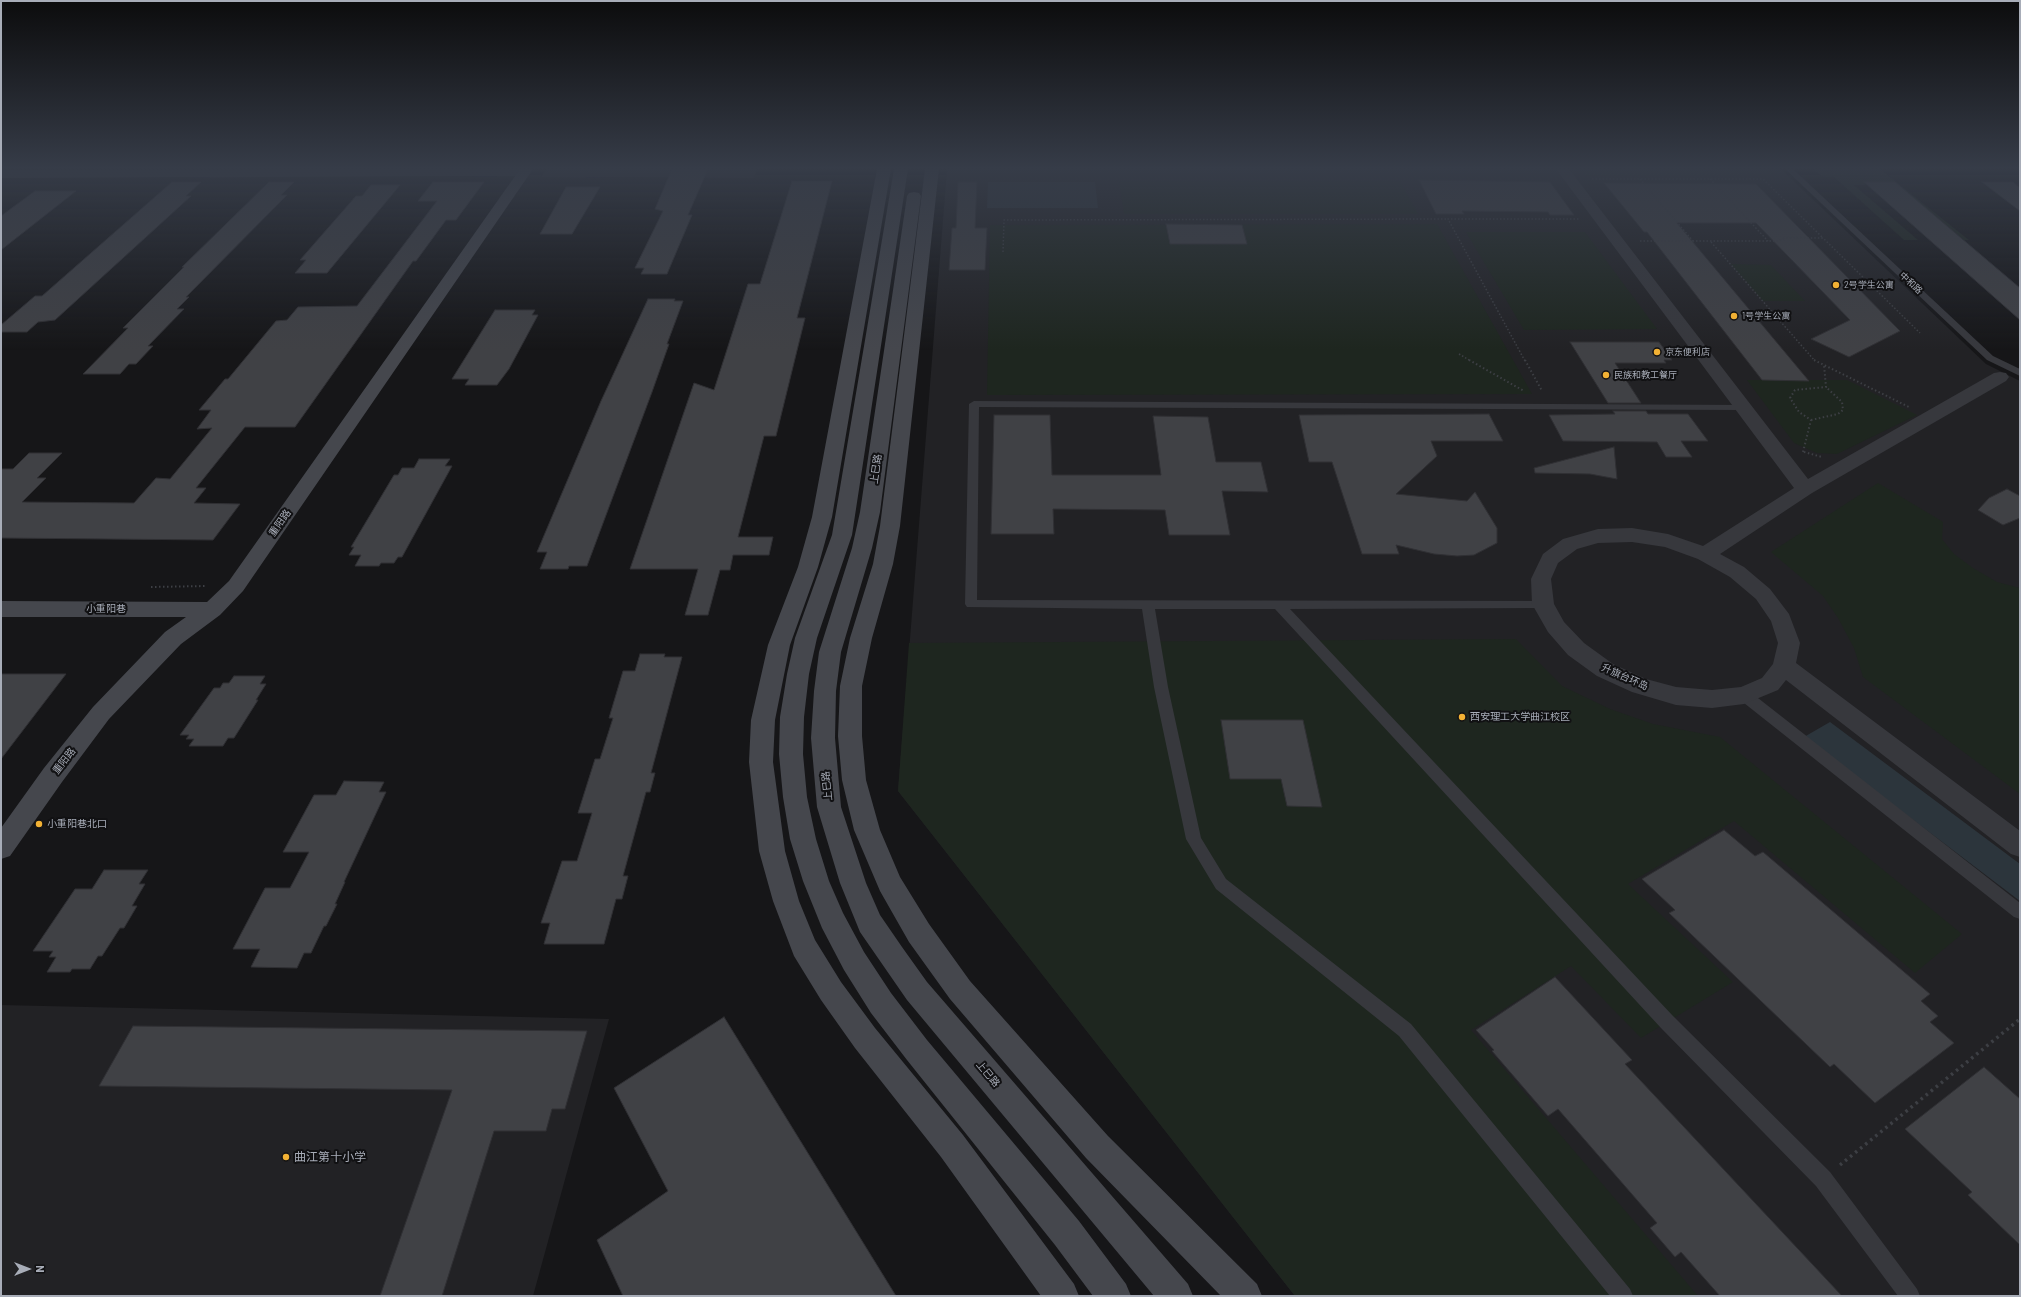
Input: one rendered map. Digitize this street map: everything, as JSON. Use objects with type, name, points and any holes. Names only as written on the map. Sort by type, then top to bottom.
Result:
[{"type":"street","name":"重阳路","points":[[1,848],[53,774],[101,713],[173,638],[212,610],[236,586],[484,230]]},
{"type":"street","points":[[873,230],[822,518],[808,567],[779,644],[763,720],[761,762],[772,851],[786,901],[804,946],[831,991],[865,1038],[952,1146],[1062,1296]]},
{"type":"street","points":[[891,230],[842,535],[806,638],[798,674],[792,717],[791,754],[795,797],[803,839],[816,881],[832,919],[854,961],[881,1003],[917,1050],[1067,1233],[1114,1296]]},
{"type":"street","name":"上巳路","points":[[910,230],[870,512],[862,548],[830,652],[825,691],[823,738],[829,807],[853,883],[870,923],[892,956],[917,991],[1176,1296]]},
{"type":"street","points":[[925,230],[890,526],[883,564],[861,638],[851,686],[850,736],[854,780],[867,830],[889,883],[919,933],[960,990],[1097,1147],[1245,1296]]},
{"type":"street","points":[[1608,230],[1805,489]]},
{"type":"street","points":[[1705,554],[1805,489],[2000,377]]},
{"type":"street","name":"升旗台环岛","points":[[1632,535],[1668,541],[1705,554],[1736,572],[1763,594],[1781,619],[1789,643],[1784,666],[1770,684],[1744,695],[1712,699],[1676,696],[1640,686],[1605,670],[1576,649],[1556,627],[1543,604],[1541,579],[1550,559],[1570,544],[1598,536],[1632,535]]},
{"type":"street","name":"小重阳巷","points":[[1,609],[212,610]]},
{"type":"street","points":[[1784,666],[2020,846]]},
{"type":"lane","name":"中和路","points":[[1853,230],[1990,358],[2020,373]]},
{"type":"lane","points":[[1543,604],[971,604],[974,404],[1742,407]]},
{"type":"lane","points":[[1148,605],[1162,686],[1194,839],[1222,884],[1405,1030],[1623,1296]]},
{"type":"lane","points":[[1279,605],[1667,1022],[1823,1179],[1910,1296]]},
{"type":"lane","points":[[1744,695],[2020,912]]},
{"type":"path","points":[[1003,252],[1004,230]]},
{"type":"path","points":[[1454,230],[1550,406]]},
{"type":"path","points":[[1683,230],[1693,241]]},
{"type":"path","points":[[1757,230],[1768,241]]},
{"type":"path","points":[[1814,230],[1920,333]]},
{"type":"path","points":[[1617,241],[1780,241],[1785,238],[1823,238]]},
{"type":"path","points":[[1710,241],[1814,360],[1911,408]]},
{"type":"path","points":[[1459,354],[1550,406]]},
{"type":"path","points":[[1811,420],[1838,414],[1843,410],[1842,402],[1826,387],[1824,365]]},
{"type":"path","points":[[1811,420],[1794,406],[1790,398],[1792,393],[1801,388],[1826,387]]},
{"type":"path","points":[[1803,452],[1803,447],[1811,420]]},
{"type":"path","points":[[151,587],[212,586]]},
{"type":"path","points":[[1823,1179],[2020,1019]]},
{"type":"shaded area","name":"西安理工大学曲江校区","points":[[942,230],[1845,230],[1986,364],[2020,381],[2020,1296],[1295,1296],[898,791]]},
{"type":"shaded area","points":[[990,230],[1440,230],[1532,394],[987,395]]},
{"type":"shaded area","points":[[1892,230],[1906,230],[1918,240],[1904,240]]},
{"type":"shaded area","points":[[1950,230],[1956,230],[1969,240],[1964,240]]},
{"type":"shaded area","points":[[1466,232],[1585,232],[1657,329],[1524,330]]},
{"type":"shaded area","points":[[1731,264],[1771,265],[1805,301],[1763,301]]},
{"type":"shaded area","points":[[1747,380],[1847,380],[1917,415],[1837,454],[1817,453],[1794,443]]},
{"type":"shaded area","points":[[1878,483],[1943,522],[1942,539],[1954,554],[1973,568],[1997,582],[2020,588],[2020,794],[1863,677],[1854,648],[1838,618],[1823,596],[1771,552]]},
{"type":"shaded area","points":[[1516,639],[1562,686],[1610,709],[1653,724],[1720,737],[1962,934],[1915,973],[1734,821],[1628,884],[1733,982],[1641,1038],[1571,966],[1471,1030],[1698,1296],[1295,1296],[898,791],[909,643]]},
{"type":"shaded area","points":[[1830,722],[2020,864],[2020,901],[1804,737]]},
{"type":"shaded area","name":"曲江第十小学","points":[[1,1005],[609,1019],[533,1296],[1,1296]]},
{"type":"building","points":[[1,230],[27,230],[1,250]]},
{"type":"building","points":[[118,230],[154,230],[55,320],[38,322],[27,332],[1,332],[1,325],[35,296],[42,296]]},
{"type":"building","points":[[220,230],[253,230],[186,297],[189,297],[177,309],[184,309],[148,346],[153,346],[136,364],[129,364],[120,374],[83,374],[128,328],[123,328],[184,267],[182,267]]},
{"type":"building","points":[[327,230],[363,230],[327,273],[295,273],[306,260],[300,260]]},
{"type":"building","points":[[415,230],[439,230],[416,261],[413,261],[295,427],[245,427],[196,488],[206,488],[194,503],[240,504],[213,540],[1,538],[1,469],[13,469],[29,453],[62,453],[37,478],[46,478],[22,502],[134,503],[156,478],[170,479],[212,428],[197,429],[211,410],[199,410],[225,379],[228,379],[276,321],[287,320],[298,307],[357,306]]},
{"type":"building","points":[[542,230],[575,230],[572,234],[540,234]]},
{"type":"building","points":[[654,230],[686,230],[667,274],[641,274],[644,268],[635,268]]},
{"type":"building","points":[[777,230],[820,230],[797,318],[805,318],[776,436],[764,436],[738,537],[773,537],[769,555],[733,555],[730,570],[720,570],[708,615],[685,615],[698,569],[630,569],[694,383],[714,390],[748,284],[760,284]]},
{"type":"building","points":[[952,230],[987,230],[985,270],[949,270]]},
{"type":"building","points":[[1167,230],[1243,230],[1247,244],[1170,244]]},
{"type":"building","points":[[1642,230],[1682,230],[1809,381],[1762,380],[1647,232],[1644,232]]},
{"type":"building","points":[[1762,230],[1801,230],[1900,331],[1849,357],[1811,339],[1850,320]]},
{"type":"building","points":[[1918,230],[1951,230],[2020,288],[2020,320]]},
{"type":"building","points":[[648,299],[675,299],[674,301],[683,301],[667,344],[669,344],[652,392],[587,566],[569,566],[568,569],[540,569],[547,552],[537,552],[601,401]]},
{"type":"building","points":[[495,310],[535,310],[532,315],[538,315],[509,369],[497,385],[465,385],[469,379],[452,379]]},
{"type":"building","name":"民族和教工餐厅","points":[[1570,342],[1659,342],[1672,360],[1664,360],[1666,363],[1615,363],[1641,403],[1608,403]]},
{"type":"building","points":[[1613,411],[1646,411],[1648,414],[1688,414],[1708,441],[1681,441],[1692,457],[1666,457],[1657,442],[1563,441],[1549,415],[1615,414]]},
{"type":"building","points":[[1489,414],[1503,441],[1431,441],[1437,456],[1396,494],[1467,501],[1475,492],[1497,528],[1497,543],[1474,555],[1457,556],[1434,554],[1396,545],[1399,554],[1362,554],[1332,462],[1309,462],[1299,415]]},
{"type":"building","points":[[994,415],[1050,415],[1052,475],[1161,475],[1153,416],[1208,417],[1216,462],[1261,462],[1268,492],[1222,491],[1230,535],[1169,535],[1165,510],[1053,509],[1054,534],[991,534]]},
{"type":"building","points":[[1614,447],[1617,479],[1590,474],[1535,473],[1534,468]]},
{"type":"building","points":[[419,459],[450,459],[445,466],[452,466],[402,557],[398,557],[394,563],[381,563],[379,566],[355,566],[361,555],[349,555],[354,547],[351,547],[394,475],[398,475],[402,468],[414,468]]},
{"type":"building","points":[[2007,489],[2020,496],[2020,518],[2003,525],[1978,510],[1989,498]]},
{"type":"building","points":[[640,654],[665,654],[664,657],[682,657],[651,773],[655,773],[650,792],[646,792],[623,876],[628,876],[622,899],[616,899],[604,944],[544,944],[550,923],[541,923],[562,861],[577,861],[592,813],[578,813],[595,759],[600,759],[613,718],[609,718],[623,671],[635,671]]},
{"type":"building","points":[[1,674],[66,674],[1,759]]},
{"type":"building","points":[[234,676],[265,676],[260,684],[266,684],[256,700],[258,700],[234,738],[228,738],[223,746],[189,746],[194,739],[186,739],[189,735],[180,735],[214,688],[220,688],[223,683],[229,683]]},
{"type":"building","points":[[1221,720],[1303,720],[1322,807],[1287,806],[1281,779],[1230,779]]},
{"type":"building","points":[[344,781],[384,782],[379,792],[386,792],[344,882],[335,904],[337,904],[326,926],[324,926],[311,953],[304,953],[297,968],[251,967],[260,949],[233,949],[265,888],[290,888],[309,852],[283,852],[314,795],[336,795]]},
{"type":"building","points":[[1724,830],[1755,856],[1763,852],[1930,994],[1921,1001],[1938,1016],[1930,1022],[1954,1043],[1875,1103],[1834,1064],[1830,1067],[1669,913],[1675,910],[1642,879]]},
{"type":"building","points":[[104,870],[148,870],[139,884],[145,884],[132,906],[137,906],[124,928],[120,928],[102,956],[98,956],[90,969],[72,969],[70,972],[47,972],[56,957],[49,957],[53,951],[33,951],[75,889],[92,889]]},
{"type":"building","points":[[1555,977],[1632,1060],[1625,1064],[1842,1296],[1720,1296],[1681,1252],[1675,1257],[1650,1228],[1657,1223],[1558,1109],[1548,1116],[1492,1051],[1494,1050],[1476,1030]]},
{"type":"building","points":[[724,1017],[896,1296],[623,1296],[597,1240],[668,1191],[614,1088]]},
{"type":"building","points":[[133,1026],[587,1031],[565,1109],[552,1109],[546,1131],[494,1131],[442,1296],[380,1296],[452,1090],[99,1086]]},
{"type":"building","points":[[1984,1067],[2020,1099],[2020,1245],[1968,1195],[1972,1192],[1905,1129]]},
{"type":"place","name":"2号学生公寓","points":[[1836,285]]},
{"type":"place","name":"1号学生公寓","points":[[1734,316]]},
{"type":"place","name":"京东便利店","points":[[1657,352]]},
{"type":"place","name":"民族和教工餐厅","points":[[1606,375]]},
{"type":"place","name":"西安理工大学曲江校区","points":[[1462,717]]},
{"type":"place","name":"小重阳巷北口","points":[[39,824]]},
{"type":"place","name":"曲江第十小学","points":[[286,1157]]}]
